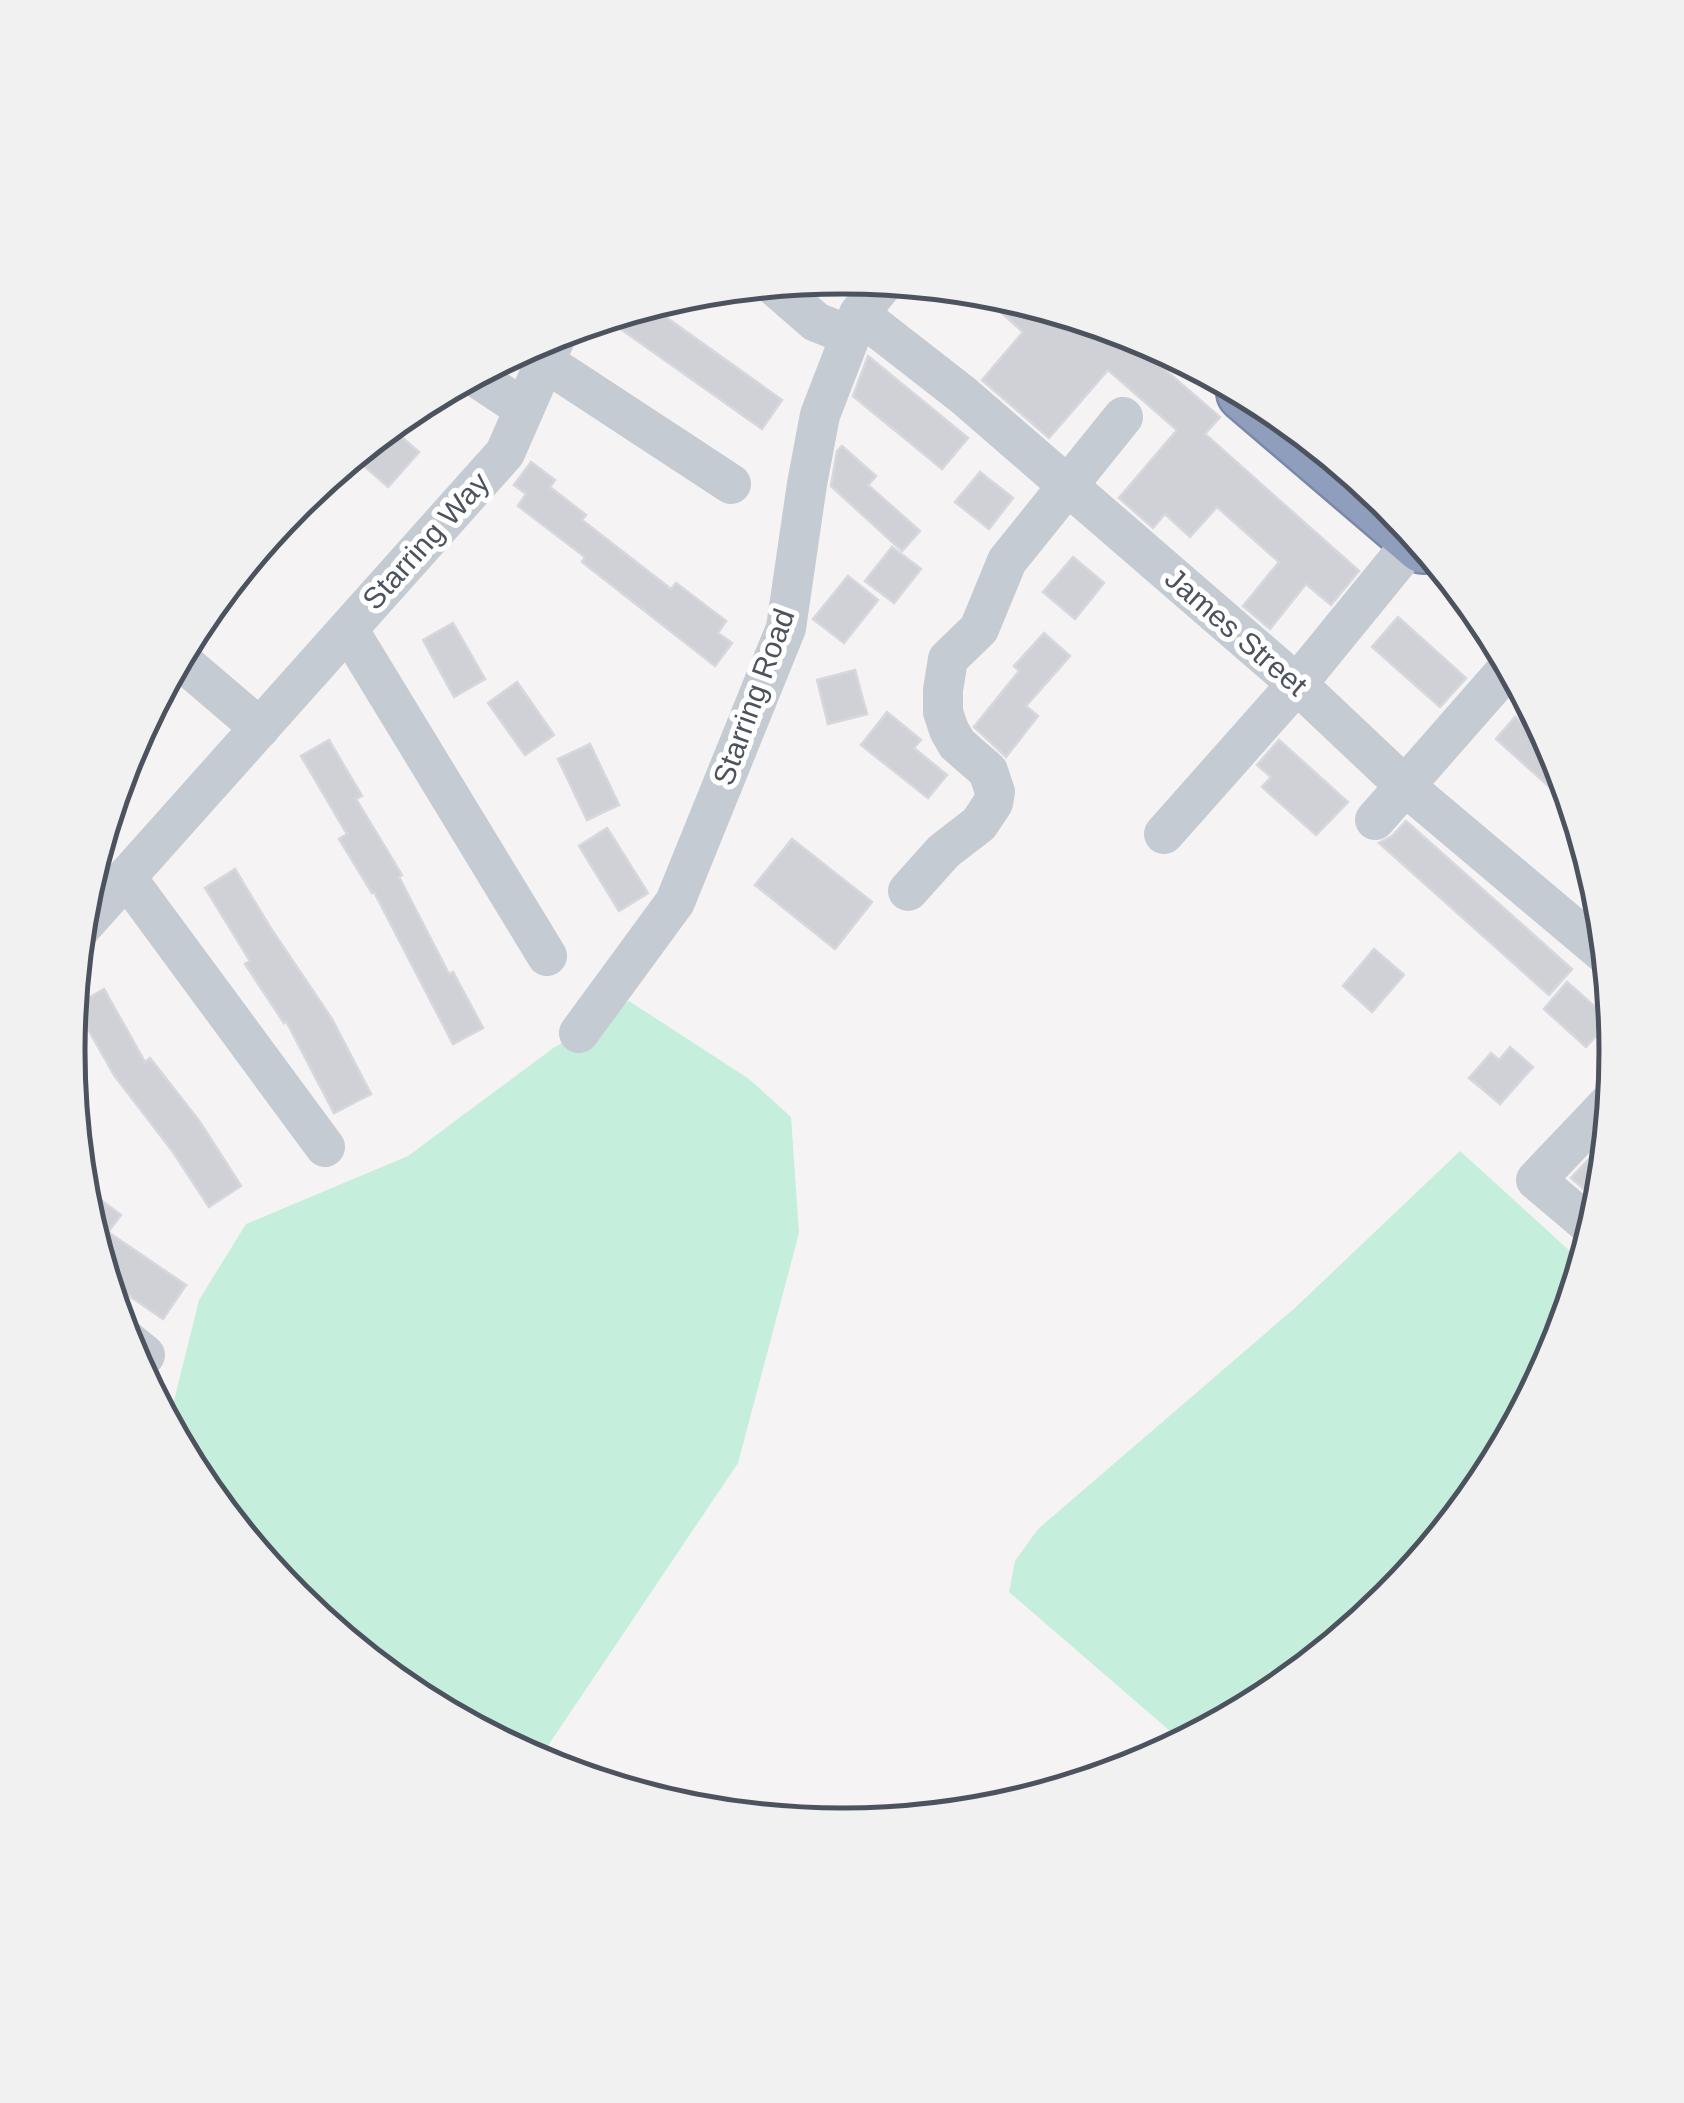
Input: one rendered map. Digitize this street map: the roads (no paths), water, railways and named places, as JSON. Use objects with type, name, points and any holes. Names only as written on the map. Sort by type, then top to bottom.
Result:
[{"type":"street","name":"Starring Road","points":[[580,1033],[674,902],[786,628],[820,415],[854,325],[875,295]]},
{"type":"street","name":"James Street","points":[[787,297],[816,322],[854,325],[964,395],[1297,684],[1405,786],[1591,943]]},
{"type":"street","points":[[556,351],[731,484]]},
{"type":"street","name":"Starring Way","points":[[99,907],[505,453],[548,354]]},
{"type":"street","points":[[486,384],[524,409]]},
{"type":"street","points":[[908,891],[944,851],[980,824],[995,792],[988,771],[957,744],[949,730],[943,712],[948,659],[980,630],[1008,561],[1123,417]]},
{"type":"street","points":[[1164,834],[1411,552]]},
{"type":"street","points":[[348,629],[547,956]]},
{"type":"street","points":[[189,668],[260,728]]},
{"type":"street","points":[[1375,820],[1500,677]]},
{"type":"street","points":[[126,877],[325,1147]]},
{"type":"street","points":[[1580,1217],[1536,1180],[1596,1117]]}]
